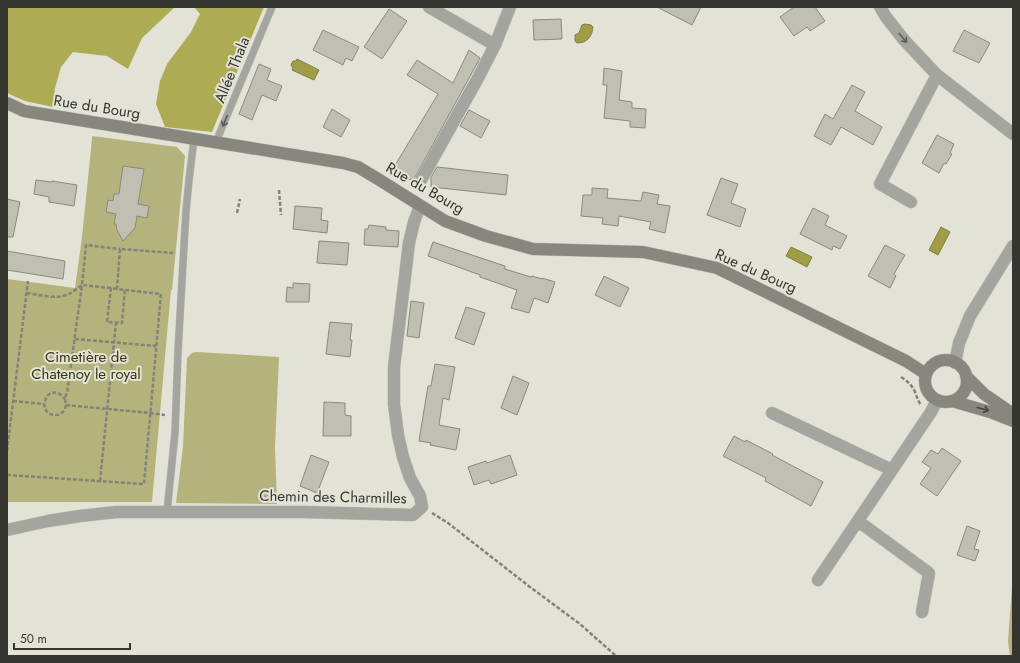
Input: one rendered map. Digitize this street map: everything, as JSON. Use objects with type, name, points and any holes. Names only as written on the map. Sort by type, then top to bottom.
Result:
[{"type":"street","points":[[429,7],[495,46]]},
{"type":"street","points":[[421,180],[495,46],[510,7]]},
{"type":"street","points":[[880,7],[904,40],[937,75],[1012,132]]},
{"type":"street","points":[[911,202],[880,184],[937,75]]},
{"type":"street","name":"Rue du Bourg","points":[[7,103],[24,111],[343,162],[358,167],[445,221],[486,236],[533,249],[643,252],[717,268],[906,361],[926,374]]},
{"type":"street","name":"Chemin des Charmilles","points":[[7,530],[48,521],[116,512],[304,512],[412,515],[422,507],[420,496],[410,478],[403,457],[398,435],[394,404],[394,367],[409,243],[420,206]]},
{"type":"street","points":[[955,363],[959,343],[970,316],[1013,246]]},
{"type":"street","points":[[1013,414],[984,394],[966,376],[962,368],[955,363],[949,361],[935,363],[926,374],[925,381],[927,389],[937,400],[944,402],[952,401],[990,412],[1013,421]]},
{"type":"street","points":[[952,401],[962,394],[965,389],[966,376]]},
{"type":"street","points":[[818,580],[931,412],[937,400]]},
{"type":"street","points":[[772,413],[892,470]]},
{"type":"street","points":[[858,521],[929,573],[922,612]]},
{"type":"lane","name":"Allée Thala","points":[[216,142],[272,7]]},
{"type":"lane","points":[[167,512],[175,433],[184,254],[189,180],[194,139]]},
{"type":"path","points":[[279,190],[281,215]]},
{"type":"path","points":[[238,213],[240,199]]},
{"type":"path","points":[[65,399],[55,393],[50,394],[46,398],[44,404],[46,411],[53,415],[61,413],[66,408],[65,399],[75,339],[86,245],[184,254]]},
{"type":"path","points":[[117,289],[120,249]]},
{"type":"path","points":[[7,451],[28,282]]},
{"type":"path","points":[[7,475],[144,484],[161,294],[82,285],[70,294],[63,296],[56,297],[27,294]]},
{"type":"path","points":[[111,288],[107,322],[122,323],[125,290]]},
{"type":"path","points":[[100,481],[116,322]]},
{"type":"path","points":[[75,339],[156,346]]},
{"type":"path","points":[[13,401],[44,404]]},
{"type":"path","points":[[66,405],[150,412],[176,416]]},
{"type":"path","points":[[422,507],[448,523],[580,624],[615,655]]},
{"type":"green space","name":"Cimetière de Chatenoy le royal","points":[[92,136],[177,147],[185,156],[171,290],[152,502],[7,502],[7,279],[75,288],[82,237]]},
{"type":"green space","points":[[192,353],[279,357],[275,447],[277,504],[176,503],[183,447],[187,358]]},
{"type":"green space","points":[[1013,573],[1013,656],[1010,656],[1008,642]]},
{"type":"shaded area","points":[[7,7],[175,7],[142,38],[128,69],[107,56],[73,52],[61,67],[55,88],[53,107],[25,101],[7,93]]},
{"type":"shaded area","points":[[194,7],[264,7],[212,132],[165,127],[156,104],[160,81],[167,64],[191,32],[200,14]]},
{"type":"shaded area","points":[[585,24],[593,27],[591,34],[586,41],[577,43],[575,41],[575,35],[579,33],[582,25]]},
{"type":"shaded area","points":[[297,59],[319,70],[314,80],[292,70],[293,68],[291,65],[293,61],[296,61]]},
{"type":"shaded area","points":[[941,227],[950,232],[938,255],[929,250]]},
{"type":"shaded area","points":[[791,247],[812,257],[807,267],[786,256]]},
{"type":"building","points":[[657,7],[701,7],[692,25]]},
{"type":"building","points":[[794,7],[815,7],[825,21],[810,31],[807,27],[794,36],[780,17]]},
{"type":"building","points":[[389,9],[407,21],[382,59],[364,47]]},
{"type":"building","points":[[561,19],[562,39],[534,40],[533,20]]},
{"type":"building","points":[[323,30],[359,47],[352,61],[346,58],[343,65],[313,50]]},
{"type":"building","points":[[964,30],[990,43],[979,63],[953,51]]},
{"type":"building","points":[[469,50],[480,58],[414,179],[405,180],[391,172],[438,94],[407,75],[417,60],[453,83]]},
{"type":"building","points":[[259,64],[271,69],[267,80],[282,86],[276,101],[262,95],[252,120],[239,114]]},
{"type":"building","points":[[604,68],[622,71],[619,100],[632,102],[632,108],[646,109],[645,128],[630,127],[630,121],[604,118],[607,85],[603,85]]},
{"type":"building","points":[[852,85],[865,92],[855,111],[882,127],[873,145],[841,127],[831,145],[814,136],[825,114],[833,119]]},
{"type":"building","points":[[332,109],[350,120],[341,137],[323,127]]},
{"type":"building","points":[[469,110],[490,121],[481,138],[460,126]]},
{"type":"building","points":[[937,135],[954,144],[950,153],[952,154],[946,164],[944,163],[939,173],[922,163]]},
{"type":"building","points":[[123,166],[144,169],[138,204],[149,206],[147,218],[137,216],[135,228],[123,241],[117,230],[116,224],[114,224],[116,214],[106,212],[108,200],[113,201],[114,194],[119,194]]},
{"type":"building","points":[[437,167],[508,175],[506,195],[431,187],[431,177]]},
{"type":"building","points":[[721,178],[738,184],[731,203],[746,209],[740,227],[707,215]]},
{"type":"building","points":[[36,180],[77,185],[74,206],[49,202],[49,197],[34,194]]},
{"type":"building","points":[[592,188],[608,189],[607,198],[641,201],[643,192],[659,195],[657,204],[670,206],[665,233],[649,229],[651,222],[619,216],[618,226],[602,224],[603,218],[581,216],[583,195],[592,195]]},
{"type":"building","points":[[7,199],[20,202],[13,237],[7,237]]},
{"type":"building","points":[[295,206],[322,208],[321,220],[328,221],[327,233],[293,229]]},
{"type":"building","points":[[813,208],[829,216],[825,225],[847,236],[840,249],[833,246],[832,250],[800,234]]},
{"type":"building","points":[[369,225],[386,227],[386,230],[399,231],[398,247],[364,245],[365,229],[368,229]]},
{"type":"building","points":[[319,241],[349,243],[347,265],[317,263]]},
{"type":"building","points":[[433,242],[505,266],[505,269],[531,277],[542,278],[555,282],[548,303],[534,298],[529,313],[511,308],[517,290],[428,256]]},
{"type":"building","points":[[885,245],[905,255],[894,274],[896,276],[890,288],[868,276]]},
{"type":"building","points":[[7,251],[65,261],[63,279],[7,270]]},
{"type":"building","points":[[604,276],[629,288],[620,307],[595,295]]},
{"type":"building","points":[[293,283],[310,284],[309,302],[286,302],[287,287],[293,288]]},
{"type":"building","points":[[411,301],[424,303],[419,338],[407,336]]},
{"type":"building","points":[[466,307],[485,313],[474,345],[455,338]]},
{"type":"building","points":[[330,322],[352,324],[350,357],[326,354]]},
{"type":"building","points":[[435,364],[455,367],[449,400],[443,398],[439,425],[460,429],[456,450],[430,445],[431,443],[419,441],[428,386],[431,386]]},
{"type":"building","points":[[513,376],[529,383],[517,415],[501,408]]},
{"type":"building","points":[[324,402],[345,403],[345,415],[351,416],[351,436],[323,436]]},
{"type":"building","points":[[734,436],[745,442],[746,440],[823,482],[811,506],[765,481],[766,478],[723,456]]},
{"type":"building","points":[[942,448],[961,461],[937,496],[920,484],[931,468],[922,462],[931,450],[938,454]]},
{"type":"building","points":[[311,455],[329,462],[317,493],[300,486]]},
{"type":"building","points":[[510,455],[517,475],[491,484],[489,480],[474,485],[468,467],[486,461],[487,463]]},
{"type":"building","points":[[967,526],[980,531],[974,549],[979,550],[975,561],[957,555]]}]
